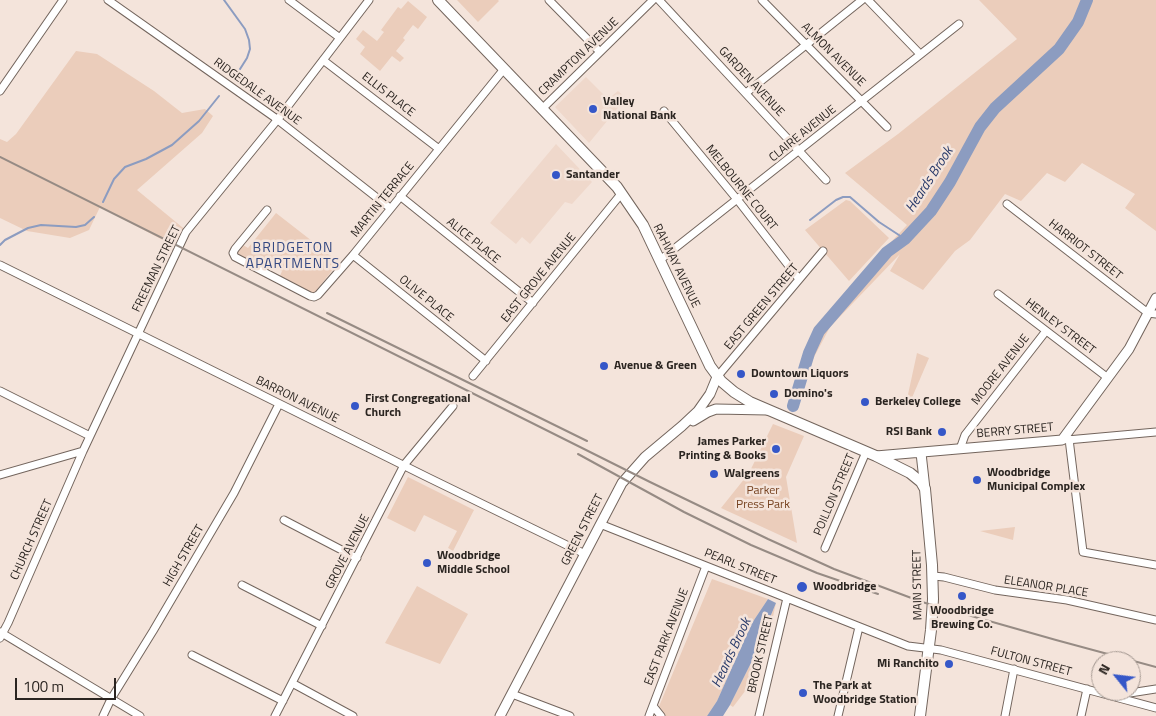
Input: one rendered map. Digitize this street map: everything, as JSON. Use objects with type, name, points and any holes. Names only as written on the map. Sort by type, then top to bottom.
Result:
[{"type":"main road","name":"RAHWAY AVENUE","points":[[438,0],[621,194],[643,226],[717,377],[739,396],[913,474],[925,489]]},
{"type":"main road","name":"MAIN STREET","points":[[920,716],[933,616],[933,576],[925,489]]},
{"type":"street","points":[[0,92],[63,0]]},
{"type":"street","name":"RIDGEDALE AVENUE","points":[[108,0],[278,119],[390,208]]},
{"type":"street","points":[[290,0],[340,38]]},
{"type":"street","name":"FREEMAN STREET","points":[[83,451],[186,232],[278,119],[369,0]]},
{"type":"street","points":[[549,0],[600,52]]},
{"type":"street","name":"CRAMPTON AVENUE","points":[[542,109],[653,0]]},
{"type":"street","name":"GARDEN AVENUE","points":[[659,0],[826,180]]},
{"type":"street","name":"ALMON AVENUE","points":[[762,0],[887,127]]},
{"type":"street","points":[[746,93],[862,0]]},
{"type":"street","points":[[868,0],[920,54]]},
{"type":"street","name":"CLAIRE AVENUE","points":[[660,260],[738,201],[959,24]]},
{"type":"street","name":"ELLIS PLACE","points":[[323,60],[439,149]]},
{"type":"street","name":"MARTIN TERRACE","points":[[267,210],[235,249],[233,253],[235,257],[314,296],[322,292],[504,69]]},
{"type":"street","name":"MELBOURNE COURT","points":[[664,111],[799,279]]},
{"type":"street","name":"EAST GROVE AVENUE","points":[[473,376],[621,194]]},
{"type":"street","name":"ALICE PLACE","points":[[400,196],[533,303]]},
{"type":"street","name":"HARRIOT STREET","points":[[1007,204],[1152,314]]},
{"type":"street","name":"EAST GREEN STREET","points":[[717,377],[823,251]]},
{"type":"street","name":"OLIVE PLACE","points":[[353,255],[486,361]]},
{"type":"street","name":"BARRON AVENUE","points":[[0,266],[585,554]]},
{"type":"street","name":"HENLEY STREET","points":[[998,294],[1108,378]]},
{"type":"street","points":[[1156,298],[1152,314],[1065,440],[1083,552],[1156,565]]},
{"type":"street","name":"MOORE AVENUE","points":[[960,449],[966,435],[1046,331]]},
{"type":"street","name":"GREEN STREET","points":[[500,716],[618,489],[631,471],[650,452],[676,432],[703,405],[717,377]]},
{"type":"street","points":[[0,391],[90,436]]},
{"type":"street","name":"HIGH STREET","points":[[103,716],[111,699],[234,493],[279,404]]},
{"type":"street","name":"GROVE AVENUE","points":[[275,716],[404,465],[453,406]]},
{"type":"street","points":[[676,432],[704,414],[716,409],[770,411]]},
{"type":"street","name":"BERRY STREET","points":[[871,454],[921,453],[1156,432]]},
{"type":"street","points":[[0,475],[83,451]]},
{"type":"street","name":"CHURCH STREET","points":[[1,634],[83,451]]},
{"type":"street","name":"MAIN STREET","points":[[921,453],[925,489]]},
{"type":"street","name":"POILLON STREET","points":[[825,548],[871,454]]},
{"type":"street","points":[[284,520],[357,558]]},
{"type":"street","name":"PEARL STREET","points":[[600,524],[908,646],[929,648]]},
{"type":"street","name":"EAST PARK AVENUE","points":[[649,716],[706,566]]},
{"type":"street","name":"ELEANOR PLACE","points":[[933,576],[995,590],[1067,600],[1156,620]]},
{"type":"street","points":[[242,585],[322,626]]},
{"type":"street","name":"BROOK STREET","points":[[759,716],[787,598]]},
{"type":"street","points":[[838,716],[859,626]]},
{"type":"street","points":[[1,634],[140,716]]},
{"type":"street","name":"FULTON STREET","points":[[929,648],[1091,690]]},
{"type":"street","points":[[192,655],[283,701]]},
{"type":"street","points":[[1004,716],[1014,669]]},
{"type":"street","points":[[292,683],[353,716]]},
{"type":"street","points":[[1141,691],[1156,688]]},
{"type":"street","points":[[1081,716],[1087,689]]},
{"type":"street","points":[[512,694],[570,716]]},
{"type":"street","name":"FULTON STREET","points":[[1132,701],[1156,708]]},
{"type":"street","points":[[653,706],[660,716]]},
{"type":"shaded area","points":[[586,77],[608,99],[618,91],[626,98],[589,143],[555,107]]},
{"type":"shaded area","points":[[556,144],[592,182],[572,204],[565,202],[530,244],[522,237],[516,244],[490,223]]},
{"type":"green space","points":[[457,0],[498,0],[499,1],[478,22]]},
{"type":"green space","points":[[979,0],[1156,0],[1156,231],[1125,208],[1135,194],[1082,163],[1065,182],[1047,173],[1021,201],[1005,194],[970,240],[955,251],[923,290],[890,271],[900,254],[830,327],[812,361],[798,408],[788,403],[809,340],[851,285],[907,225],[845,173],[898,134],[1017,39]]},
{"type":"green space","points":[[408,1],[427,17],[418,29],[413,25],[403,38],[405,40],[396,51],[404,58],[400,62],[392,56],[380,71],[360,54],[365,47],[356,39],[363,30],[377,41],[384,32],[381,30],[398,7],[401,9]]},
{"type":"green space","points":[[76,51],[97,54],[154,91],[182,113],[205,109],[213,116],[202,133],[137,190],[188,232],[178,248],[100,207],[89,230],[70,238],[27,231],[0,218],[0,139],[7,142],[16,134]]},
{"type":"green space","points":[[846,200],[850,201],[889,238],[849,281],[805,230]]},
{"type":"green space","points":[[276,213],[339,262],[315,292],[312,293],[280,276],[282,271],[264,262],[261,267],[239,256],[237,252],[243,245],[248,248]]},
{"type":"green space","points":[[917,353],[929,358],[911,400],[907,399]]},
{"type":"green space","name":"Parker Press Park","points":[[773,424],[804,436],[786,477],[797,543],[721,508],[749,473]]},
{"type":"green space","points":[[408,477],[474,510],[453,551],[448,548],[457,531],[424,515],[415,532],[387,518]]},
{"type":"green space","points":[[1015,527],[1013,540],[980,531]]},
{"type":"green space","points":[[712,579],[768,599],[752,623],[717,701],[707,716],[655,716]]},
{"type":"green space","points":[[417,586],[468,614],[440,664],[385,643]]},
{"type":"green space","points":[[776,603],[759,679],[749,686],[733,707],[730,705],[751,663]]},
{"type":"water","points":[[768,599],[776,603],[751,663],[730,705],[723,716],[707,716],[717,701],[752,623]]},
{"type":"waterway","points":[[224,0],[245,29],[249,40],[250,49],[247,58],[235,77]]},
{"type":"waterway","name":"Heards Brook","points":[[793,406],[809,353],[819,331],[887,252],[905,239],[931,211],[950,182],[980,127],[995,108],[1059,49],[1078,22],[1087,0]]},
{"type":"waterway","points":[[103,202],[114,179],[125,167],[146,159],[172,145],[199,121],[219,96]]},
{"type":"waterway","points":[[810,220],[836,200],[850,197],[879,222],[905,239]]},
{"type":"waterway","points":[[0,245],[5,240],[28,228],[41,225],[76,227],[85,225],[94,217]]},
{"type":"railway","points":[[0,157],[650,482],[834,569],[922,602],[1156,667]]},
{"type":"railway","points":[[327,313],[587,441]]},
{"type":"railway","points":[[578,454],[684,512],[751,545],[817,573],[878,594]]},
{"type":"place","name":"Valley National Bank","points":[[593,109]]},
{"type":"place","name":"Santander","points":[[556,175]]},
{"type":"place","name":"Avenue & Green","points":[[604,366]]},
{"type":"place","name":"Downtown Liquors","points":[[741,374]]},
{"type":"place","name":"Domino's","points":[[774,394]]},
{"type":"place","name":"Berkeley College","points":[[865,402]]},
{"type":"place","name":"First Congregational Church","points":[[355,406]]},
{"type":"place","name":"RSI Bank","points":[[942,432]]},
{"type":"place","name":"James Parker Printing & Books","points":[[776,449]]},
{"type":"place","name":"Walgreens","points":[[714,474]]},
{"type":"place","name":"Woodbridge Municipal Complex","points":[[977,480]]},
{"type":"place","name":"Woodbridge Middle School","points":[[427,563]]},
{"type":"place","name":"Woodbridge","points":[[802,587]]},
{"type":"place","name":"Woodbridge Brewing Co.","points":[[962,596]]},
{"type":"place","name":"Mi Ranchito","points":[[949,664]]},
{"type":"place","name":"The Park at Woodbridge Station","points":[[803,693]]},
{"type":"district","name":"BRIDGETON APARTMENTS","points":[[293,258]]}]
